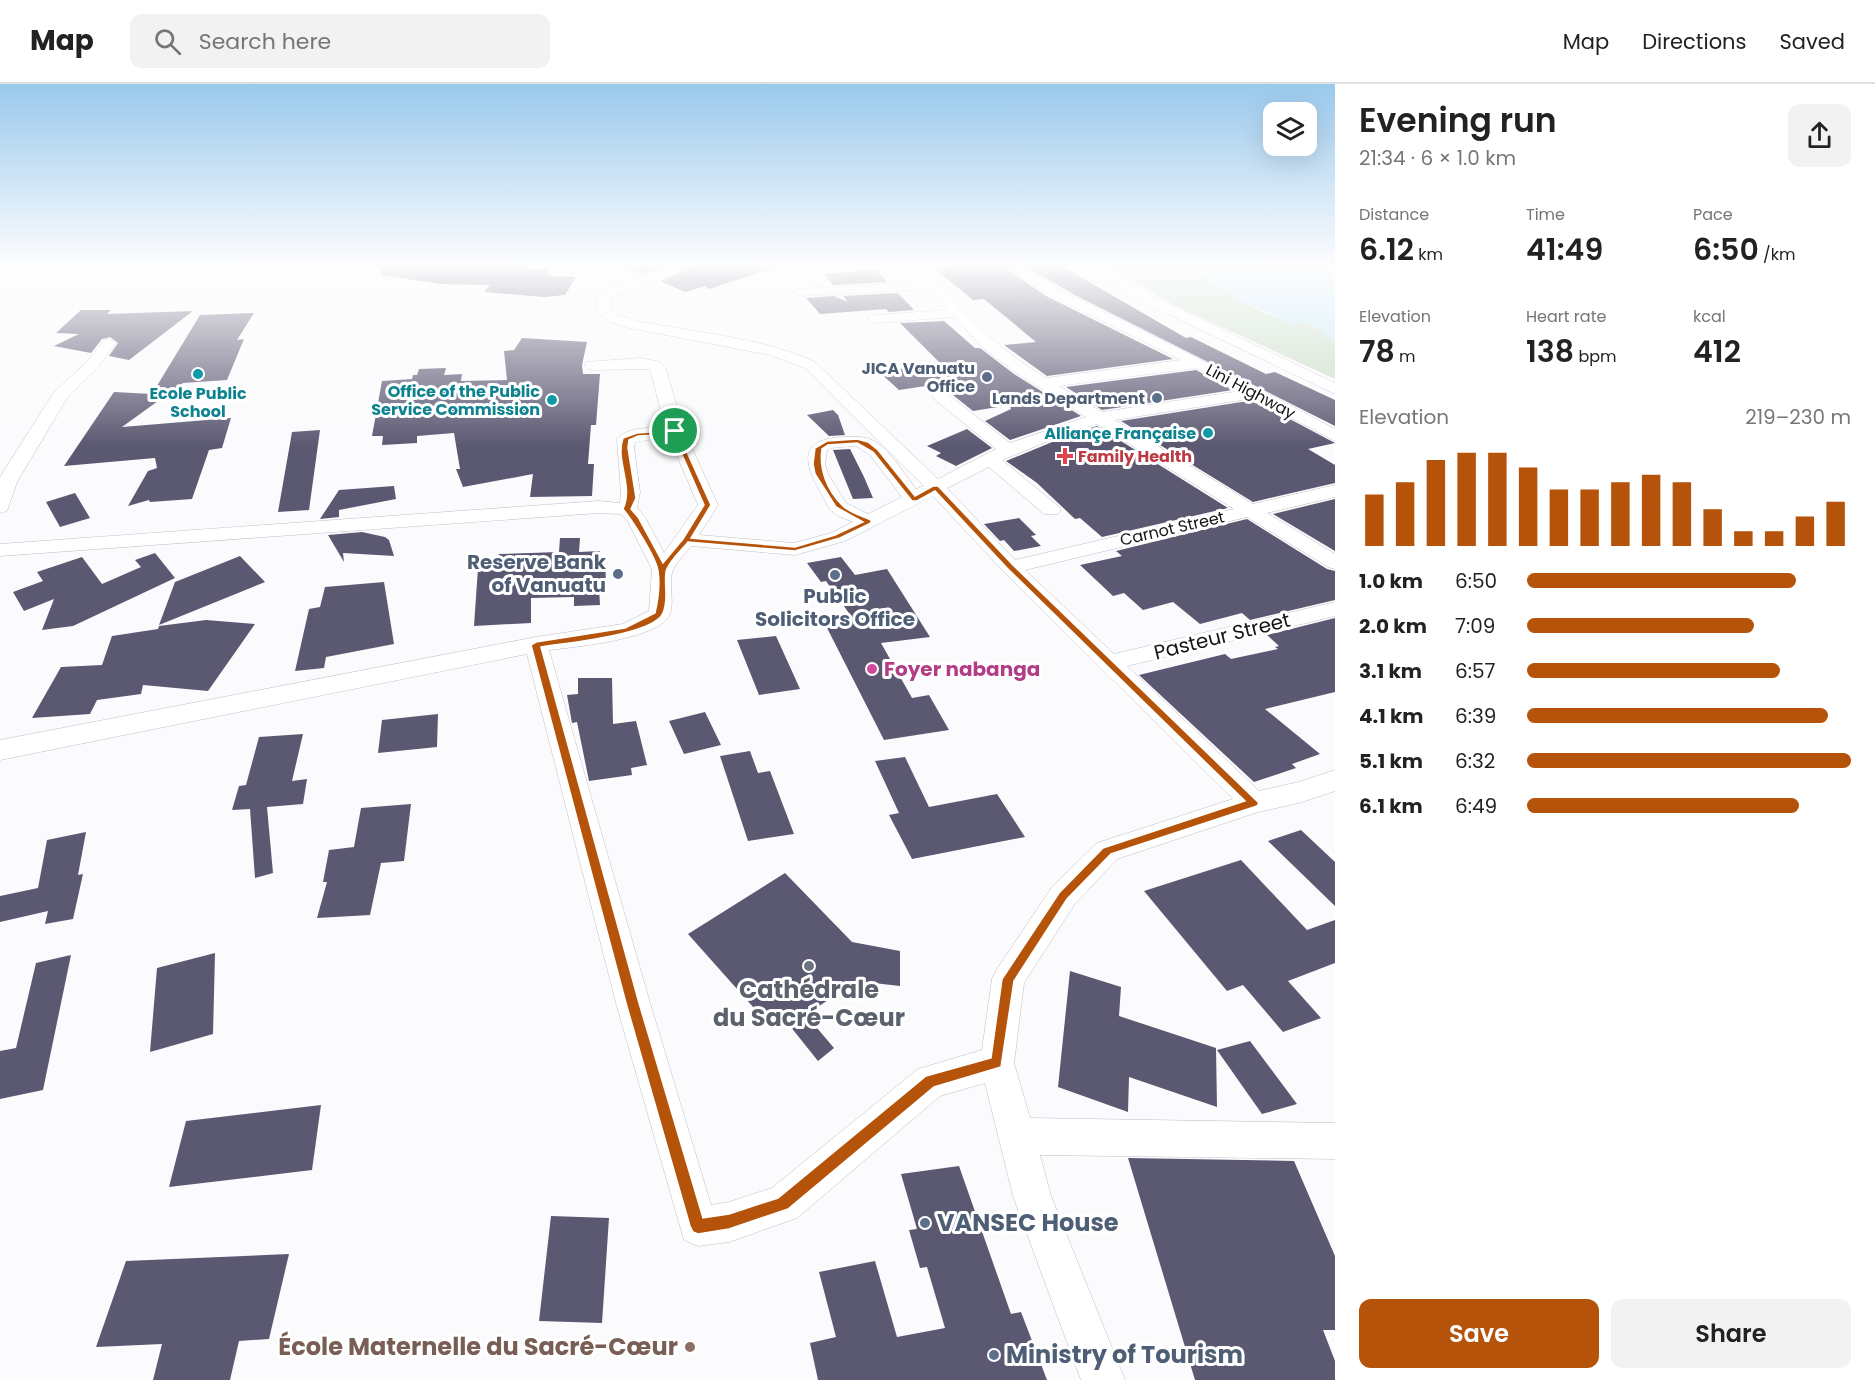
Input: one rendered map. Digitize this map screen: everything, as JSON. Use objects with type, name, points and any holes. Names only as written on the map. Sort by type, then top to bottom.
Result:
[{"type":"street","points":[[630,324],[772,351],[802,361],[853,406],[1010,567],[1254,803]]},
{"type":"street","points":[[968,324],[987,344],[1044,384],[1335,563]]},
{"type":"street","name":"Lini Highway","points":[[1119,324],[1225,376],[1335,436]]},
{"type":"street","points":[[1201,324],[1335,389]]},
{"type":"street","points":[[0,507],[4,482],[60,394],[93,364],[108,343]]},
{"type":"street","points":[[1225,376],[1279,362]]},
{"type":"street","points":[[592,365],[640,363],[655,365],[675,431],[708,505],[686,540],[662,569]]},
{"type":"street","points":[[1044,384],[1197,363]]},
{"type":"street","points":[[686,540],[795,549],[838,537],[1008,450],[1067,427],[1099,418],[1257,393]]},
{"type":"street","points":[[940,396],[1008,450]]},
{"type":"street","points":[[627,509],[632,498],[624,448],[626,439],[637,435],[675,431]]},
{"type":"street","points":[[868,522],[839,507],[819,474],[816,464],[819,448],[827,443],[857,441],[866,444],[876,451],[914,499]]},
{"type":"street","points":[[990,459],[1051,510]]},
{"type":"street","name":"Carnot Street","points":[[1010,567],[1335,491]]},
{"type":"street","points":[[0,550],[587,508],[627,509],[635,517],[662,569],[662,602],[658,615],[627,631],[536,645],[0,750]]},
{"type":"street","name":"Pasteur Street","points":[[1109,663],[1335,609]]},
{"type":"street","points":[[536,645],[633,1003],[698,1226],[729,1221],[783,1204],[930,1081],[997,1063]]},
{"type":"street","points":[[1103,1380],[1032,1196],[997,1063],[1008,979],[1063,896],[1107,851],[1254,803],[1302,792],[1335,780]]},
{"type":"street","points":[[1017,1136],[1335,1141]]},
{"type":"green space","points":[[1216,324],[1307,324],[1327,332],[1322,334],[1335,340],[1335,379]]},
{"type":"water","points":[[1307,324],[1335,324],[1335,340],[1321,334],[1326,332]]},
{"type":"building","points":[[65,324],[175,324],[129,360],[109,356],[118,343],[110,337],[102,339],[91,353],[54,346],[79,334],[56,333]]},
{"type":"building","points":[[194,324],[247,324],[237,340],[244,339],[227,380],[183,383],[122,427],[231,418],[222,448],[209,450],[192,499],[150,502],[149,500],[128,506],[148,471],[157,468],[155,458],[64,466],[114,392],[152,394]]},
{"type":"building","points":[[901,324],[948,324],[975,348],[980,348],[1014,374],[1081,416],[1010,440],[985,421],[1011,409],[1010,405],[973,411],[939,384],[899,390],[878,371],[942,365]]},
{"type":"building","points":[[1015,324],[1103,324],[1173,359],[1047,376],[1004,345],[1036,342]]},
{"type":"building","points":[[1134,324],[1163,324],[1186,338],[1191,337],[1266,374],[1275,372],[1335,400],[1335,426]]},
{"type":"building","points":[[522,338],[587,342],[582,365],[583,374],[600,374],[596,425],[591,425],[588,464],[594,464],[592,496],[530,497],[533,474],[463,487],[456,469],[460,469],[454,433],[417,436],[417,443],[382,445],[383,436],[372,436],[382,381],[412,379],[413,375],[417,375],[419,369],[446,368],[444,375],[462,374],[461,381],[507,380],[504,351],[514,350]]},
{"type":"building","points":[[1196,370],[1233,390],[1102,410],[1066,387]]},
{"type":"building","points":[[1254,400],[1335,443],[1308,449],[1335,465],[1335,483],[1253,502],[1121,421]]},
{"type":"building","points":[[833,410],[838,415],[845,435],[829,436],[807,415]]},
{"type":"building","points":[[1097,426],[1228,508],[1102,537],[1080,518],[1075,519],[1037,483],[1006,461]]},
{"type":"building","points":[[967,429],[992,448],[956,466],[936,456],[941,453],[927,446]]},
{"type":"building","points":[[320,430],[309,510],[278,512],[292,432]]},
{"type":"building","points":[[850,449],[873,498],[853,499],[833,450]]},
{"type":"building","points":[[394,486],[396,499],[339,510],[339,517],[320,519],[339,490]]},
{"type":"building","points":[[75,493],[90,518],[60,527],[46,502]]},
{"type":"building","points":[[1335,499],[1335,551],[1273,514]]},
{"type":"building","points":[[1019,518],[1036,535],[1031,536],[1041,546],[1014,551],[1004,540],[1000,541],[984,524]]},
{"type":"building","points":[[1247,519],[1327,569],[1335,571],[1335,600],[1250,620],[1242,613],[1200,624],[1173,602],[1143,610],[1124,593],[1113,596],[1080,565],[1122,556],[1116,551]]},
{"type":"building","points":[[362,532],[389,540],[394,556],[343,553],[344,562],[328,535]]},
{"type":"building","points":[[560,538],[580,538],[579,552],[600,551],[600,556],[605,555],[606,587],[599,587],[600,605],[574,606],[574,597],[531,598],[531,623],[474,626],[478,568],[495,567],[499,554],[559,552]]},
{"type":"building","points":[[155,553],[175,578],[73,626],[42,630],[54,599],[24,611],[13,592],[43,581],[37,572],[82,557],[102,584],[141,567],[135,560]]},
{"type":"building","points":[[240,556],[265,582],[159,625],[175,582]]},
{"type":"building","name":"Foyer nabanga","points":[[841,557],[855,575],[887,569],[930,637],[881,643],[912,698],[929,695],[949,730],[884,740],[823,620],[851,616],[826,581],[821,582],[807,563]]},
{"type":"building","points":[[384,582],[394,644],[326,657],[324,668],[295,671],[309,609],[320,607],[325,587]]},
{"type":"building","points":[[1335,618],[1335,692],[1265,709],[1320,754],[1292,764],[1296,768],[1254,782],[1139,675],[1225,654],[1231,659],[1278,649],[1275,647],[1279,646],[1267,635]]},
{"type":"building","points":[[206,620],[255,624],[208,691],[143,685],[141,694],[97,700],[90,714],[32,718],[61,667],[102,665],[112,636],[158,629],[159,626]]},
{"type":"building","points":[[776,636],[800,689],[759,695],[737,640]]},
{"type":"building","points":[[578,678],[612,678],[613,724],[636,721],[647,765],[631,768],[632,775],[589,781],[577,722],[572,723],[567,695],[578,694]]},
{"type":"building","points":[[705,712],[721,745],[684,754],[669,721]]},
{"type":"building","points":[[438,714],[437,747],[378,753],[382,720]]},
{"type":"building","points":[[303,734],[292,781],[307,779],[303,804],[267,807],[273,873],[255,878],[250,809],[232,810],[239,786],[246,785],[259,737]]},
{"type":"building","points":[[750,751],[758,773],[770,771],[794,834],[748,841],[720,756]]},
{"type":"building","points":[[905,757],[929,807],[997,794],[1025,837],[912,859],[889,815],[899,813],[875,761]]},
{"type":"building","points":[[411,804],[404,861],[381,863],[370,915],[317,918],[327,882],[323,882],[329,850],[354,847],[361,808]]},
{"type":"building","points":[[1301,830],[1335,862],[1335,906],[1268,841]]},
{"type":"building","points":[[86,832],[78,875],[83,874],[73,919],[45,924],[48,911],[0,922],[0,896],[38,888],[47,840]]},
{"type":"building","points":[[1241,860],[1307,930],[1335,920],[1335,963],[1288,981],[1321,1018],[1283,1032],[1243,985],[1227,991],[1144,891]]},
{"type":"building","name":"Cathédrale du Sacré-Cœur","points":[[785,873],[852,942],[900,951],[900,986],[856,981],[806,1015],[834,1048],[818,1061],[782,1016],[770,1026],[688,934]]},
{"type":"building","points":[[215,953],[213,1034],[150,1052],[157,968]]},
{"type":"building","points":[[71,955],[43,1090],[0,1099],[0,1051],[16,1048],[36,963]]},
{"type":"building","points":[[1070,971],[1121,987],[1119,1016],[1216,1048],[1217,1107],[1129,1077],[1128,1112],[1058,1087]]},
{"type":"building","points":[[1250,1041],[1297,1104],[1262,1114],[1217,1050]]},
{"type":"building","points":[[321,1105],[312,1170],[169,1187],[186,1121]]},
{"type":"building","points":[[1128,1158],[1294,1161],[1335,1256],[1335,1330],[1323,1330],[1335,1361],[1335,1380],[1195,1380]]},
{"type":"building","points":[[959,1166],[1011,1314],[1021,1312],[1047,1380],[818,1380],[810,1343],[836,1337],[819,1272],[875,1261],[897,1337],[945,1328],[927,1267],[920,1268],[909,1230],[917,1229],[901,1174]]},
{"type":"building","points":[[551,1216],[609,1218],[602,1323],[539,1321]]},
{"type":"building","points":[[289,1254],[269,1339],[239,1341],[230,1380],[153,1380],[162,1344],[96,1347],[126,1261]]},
{"type":"place","name":"Ecole Public School","points":[[198,374]]},
{"type":"place","name":"JICA Vanuatu Office","points":[[987,377]]},
{"type":"place","name":"Lands Department","points":[[1157,398]]},
{"type":"place","name":"Office of the Public Service Commission","points":[[552,400]]},
{"type":"place","name":"Alliançe Française","points":[[1208,433]]},
{"type":"place","name":"Family Health","points":[[1065,456]]},
{"type":"place","name":"Reserve Bank of Vanuatu","points":[[618,574]]},
{"type":"place","name":"Public Solicitors Office","points":[[835,575]]},
{"type":"place","name":"Foyer nabanga","points":[[872,669]]},
{"type":"place","name":"Cathédrale du Sacré-Cœur","points":[[809,966]]},
{"type":"place","name":"VANSEC House","points":[[925,1223]]},
{"type":"place","name":"École Maternelle du Sacré-Cœur","points":[[690,1347]]},
{"type":"place","name":"Ministry of Tourism","points":[[994,1355]]},
{"type":"route","points":[[675,431],[637,435],[626,439],[624,448],[632,498],[627,509],[635,517],[662,569],[686,540],[795,549],[838,537],[868,522],[839,507],[819,474],[816,464],[819,448],[827,443],[857,441],[866,444],[876,451],[914,499],[935,488],[1010,567],[1254,803],[1107,851],[1063,896],[1008,979],[997,1063],[930,1081],[783,1204],[729,1221],[698,1226],[633,1003],[536,645],[627,631],[658,615],[662,602],[662,569],[686,540],[708,505],[675,431]]}]
